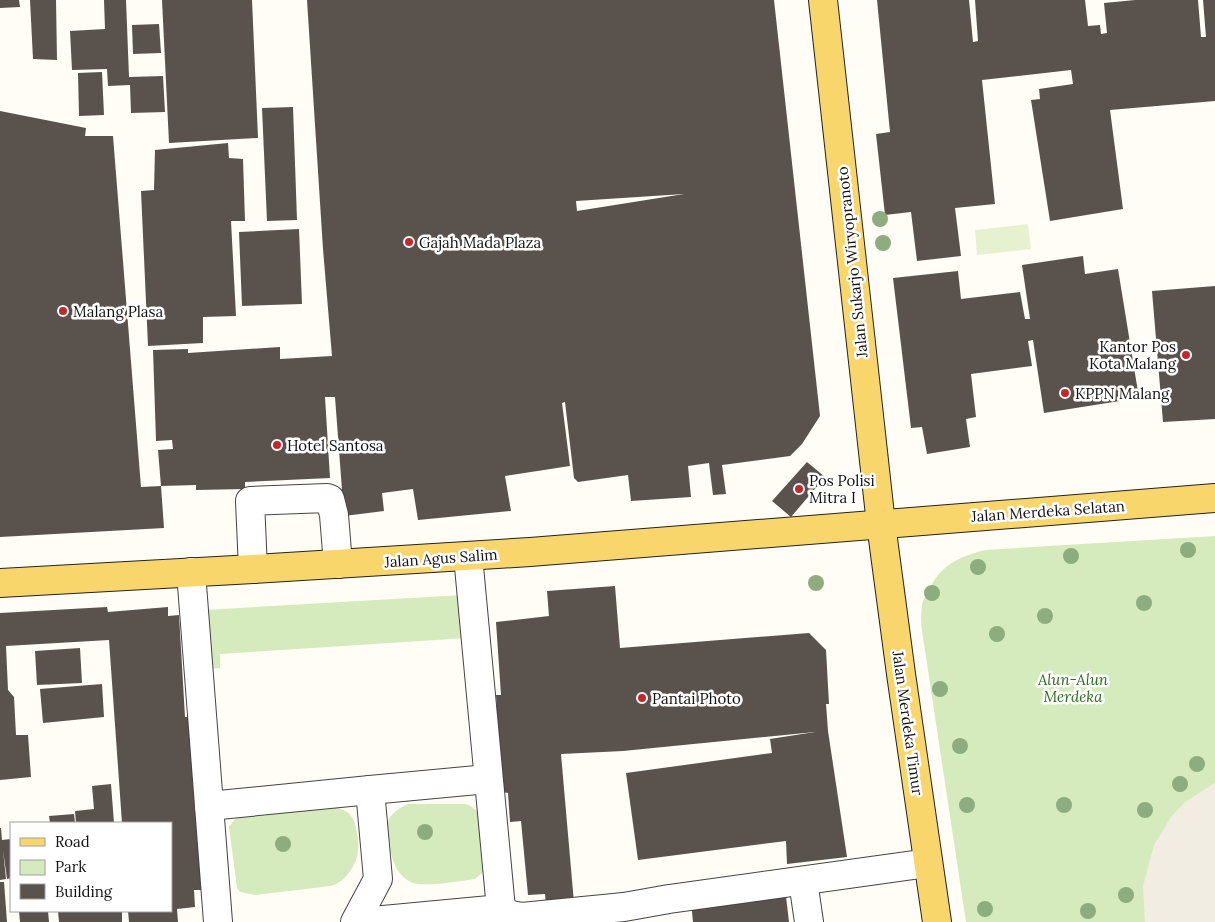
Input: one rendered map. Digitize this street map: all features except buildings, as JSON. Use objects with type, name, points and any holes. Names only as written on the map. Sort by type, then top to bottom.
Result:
[{"type":"main road","name":"Jalan Sukarjo Wiryopranoto","points":[[823,0],[881,524]]},
{"type":"main road","name":"Jalan Merdeka Selatan","points":[[881,524],[1215,498]]},
{"type":"main road","name":"Jalan Agus Salim","points":[[0,583],[468,556],[881,524]]},
{"type":"main road","name":"Jalan Merdeka Timur","points":[[881,524],[937,922]]},
{"type":"lane","points":[[253,569],[250,502],[330,499],[334,515],[338,564]]},
{"type":"lane","points":[[468,556],[488,780],[484,914]]},
{"type":"lane","points":[[191,572],[218,922]]},
{"type":"lane","points":[[209,806],[488,780]]},
{"type":"lane","points":[[370,790],[378,879],[406,918]]},
{"type":"lane","points":[[362,922],[484,914],[522,917],[625,914],[669,899],[928,864]]},
{"type":"lane","points":[[355,922],[378,879]]},
{"type":"lane","points":[[803,881],[810,922]]},
{"type":"green space","points":[[1028,224],[1031,249],[977,255],[975,230]]},
{"type":"green space","name":"Alun-Alun Merdeka","points":[[1215,536],[1215,922],[966,922],[921,625],[923,602],[938,575],[958,559],[985,550]]},
{"type":"green space","points":[[463,595],[467,638],[220,654],[220,668],[208,669],[204,610]]},
{"type":"green space","points":[[408,804],[464,804],[469,805],[480,813],[485,868],[482,873],[475,879],[426,884],[413,883],[401,875],[394,863],[390,850],[387,824],[389,818],[394,813]]},
{"type":"green space","points":[[334,807],[351,816],[355,824],[358,840],[356,859],[344,878],[331,886],[255,895],[240,892],[237,888],[229,827],[234,820],[242,814]]},
{"type":"shaded area","points":[[1215,783],[1215,922],[1145,922],[1143,886],[1154,845],[1171,817],[1184,803]]},
{"type":"place","name":"Gajah Mada Plaza","points":[[409,242]]},
{"type":"place","name":"Malang Plasa","points":[[63,311]]},
{"type":"place","name":"Kantor Pos Kota Malang","points":[[1186,355]]},
{"type":"place","name":"KPPN Malang","points":[[1065,393]]},
{"type":"place","name":"Hotel Santosa","points":[[277,445]]},
{"type":"place","name":"Pos Polisi Mitra I","points":[[799,489]]},
{"type":"place","name":"Pantai Photo","points":[[642,698]]}]
